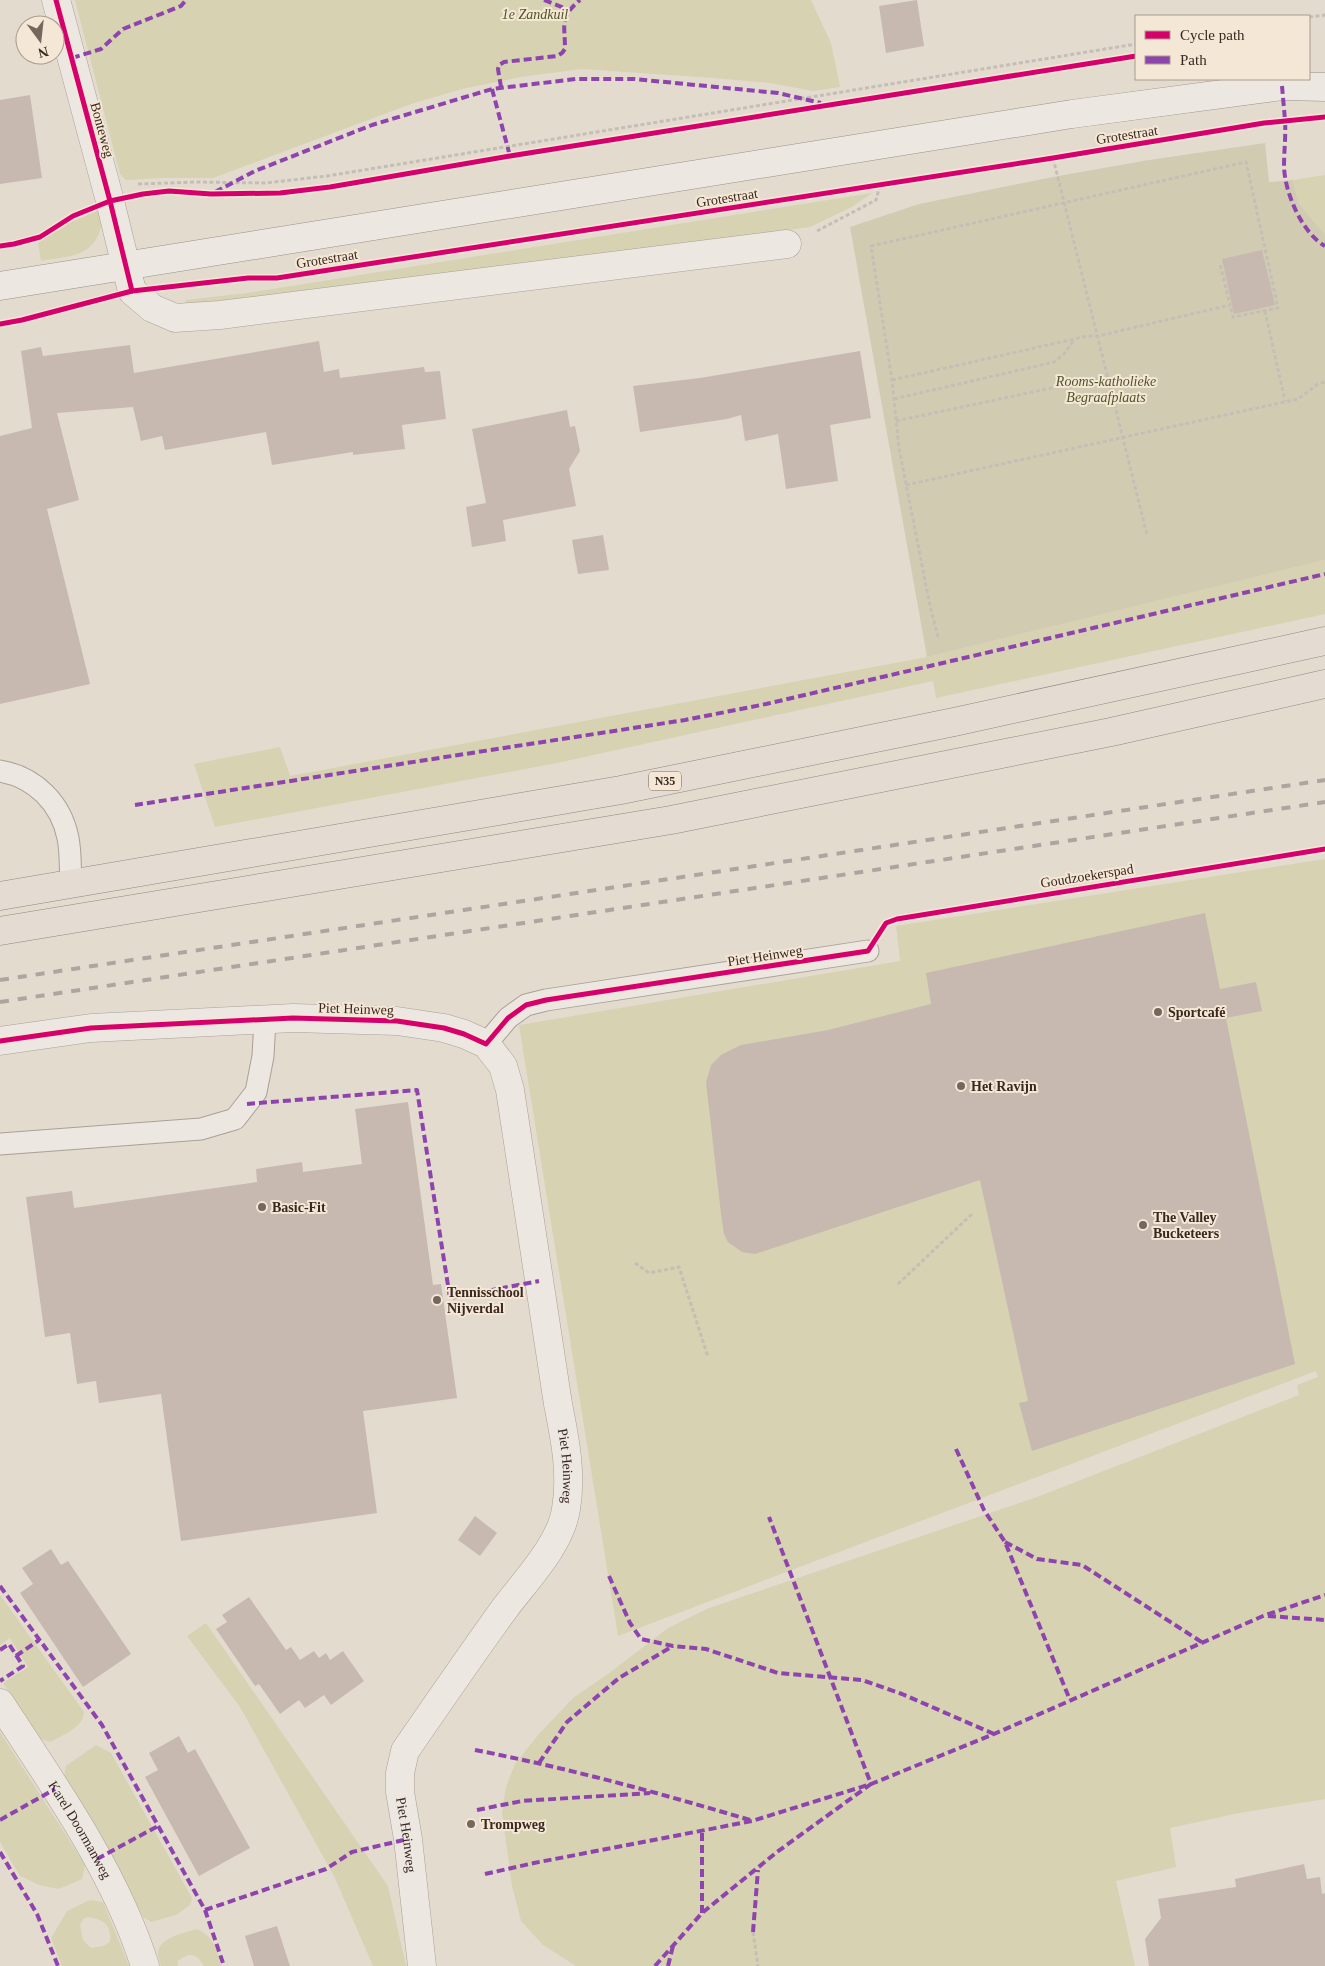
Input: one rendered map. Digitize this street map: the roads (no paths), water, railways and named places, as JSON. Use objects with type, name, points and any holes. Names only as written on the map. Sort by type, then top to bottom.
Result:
[{"type":"main road","name":"N35","points":[[0,896],[621,790],[954,722],[1325,641]]},
{"type":"main road","points":[[0,931],[671,820],[1111,732],[1325,684]]},
{"type":"street","name":"Bonteweg","points":[[56,0],[110,201],[125,266]]},
{"type":"street","points":[[1310,77],[1325,71]]},
{"type":"street","name":"Grotestraat","points":[[0,286],[1072,114],[1292,82],[1325,87]]},
{"type":"street","points":[[125,266],[132,292],[152,308],[175,318],[220,315],[787,244]]},
{"type":"street","name":"Piet Heinweg","points":[[0,1041],[92,1028],[293,1018],[397,1021],[444,1028],[464,1034],[486,1044],[503,1066],[510,1090],[565,1441],[569,1478],[566,1511],[556,1538],[405,1751],[400,1773],[400,1792],[408,1839],[422,1966]]},
{"type":"street","name":"Karel Doormanweg","points":[[0,1703],[55,1788],[119,1899],[145,1966]]},
{"type":"lane","points":[[0,771],[26,780],[40,789],[58,810],[68,839],[71,885]]},
{"type":"lane","name":"Piet Heinweg","points":[[486,1044],[508,1018],[526,1005],[533,1003],[868,951]]},
{"type":"lane","points":[[0,1144],[201,1129],[235,1119],[256,1092],[263,1056],[264,1020]]},
{"type":"railway","points":[[0,980],[1325,780]]},
{"type":"railway","points":[[0,1002],[1325,802]]},
{"type":"place","name":"Sportcafé","points":[[1158,1012]]},
{"type":"place","name":"Het Ravijn","points":[[961,1086]]},
{"type":"place","name":"Basic-Fit","points":[[262,1207]]},
{"type":"place","name":"The Valley Bucketeers","points":[[1143,1225]]},
{"type":"place","name":"Tennisschool Nijverdal","points":[[437,1300]]},
{"type":"place","name":"Trompweg","points":[[471,1824]]},
{"type":"park label","name":"1e Zandkuil","points":[[535,14]]},
{"type":"park label","name":"Rooms-katholieke Begraafplaats","points":[[1106,390]]}]
